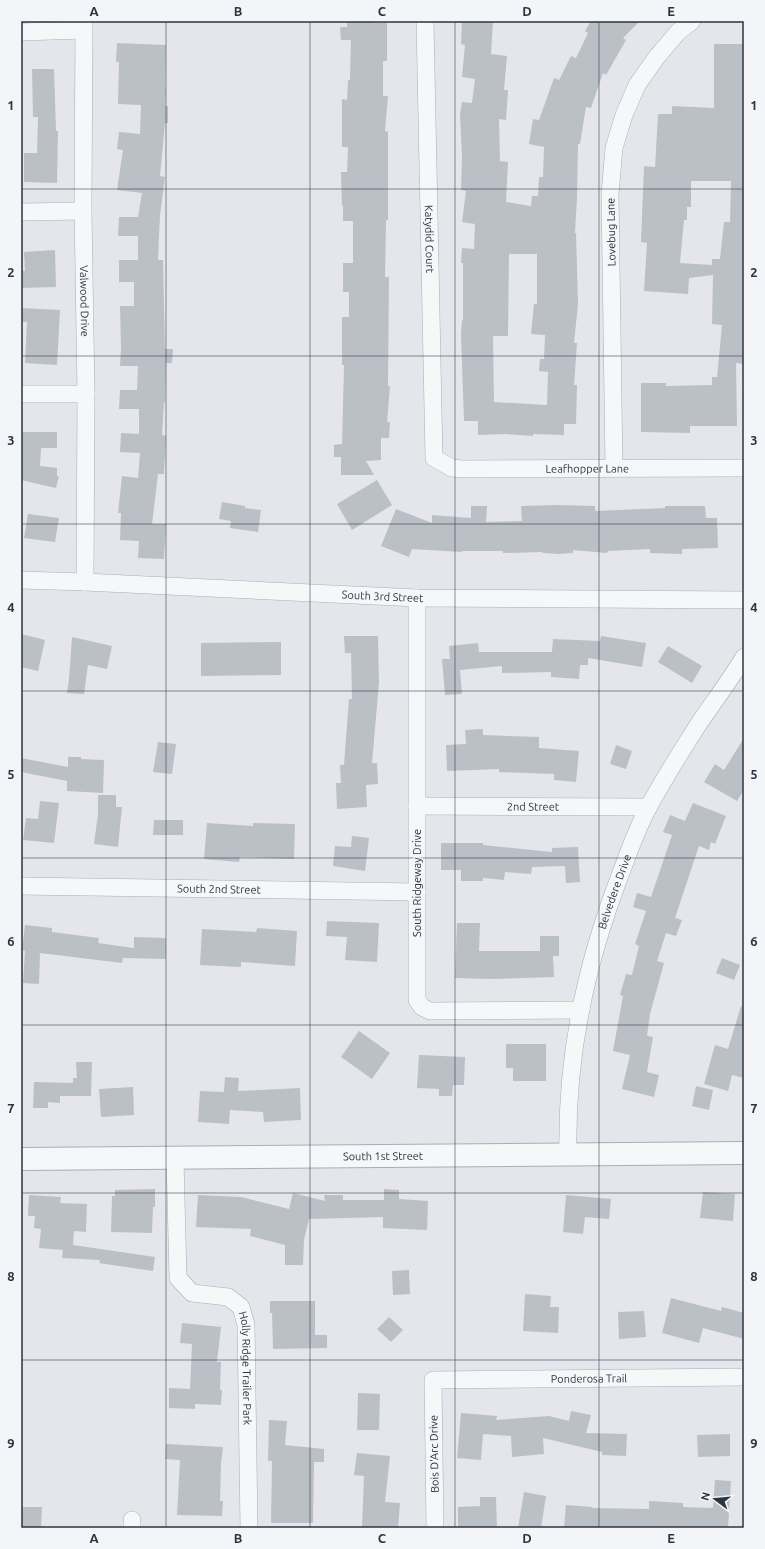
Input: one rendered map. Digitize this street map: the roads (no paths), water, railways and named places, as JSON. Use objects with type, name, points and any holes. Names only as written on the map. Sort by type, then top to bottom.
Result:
[{"type":"street","name":"Katydid Court","points":[[425,21],[434,458]]},
{"type":"street","name":"Lovebug Lane","points":[[614,468],[610,194],[614,148],[624,115],[637,85],[656,58],[678,32],[692,21]]},
{"type":"street","points":[[21,32],[84,25]]},
{"type":"street","name":"Valwood Drive","points":[[84,25],[83,211],[86,394],[84,582]]},
{"type":"street","points":[[21,212],[83,211]]},
{"type":"street","points":[[21,394],[86,394]]},
{"type":"street","name":"Leafhopper Lane","points":[[434,458],[452,468],[462,469],[744,468]]},
{"type":"street","name":"South 3rd Street","points":[[21,580],[417,598],[744,600]]},
{"type":"street","name":"South Ridgeway Drive","points":[[417,598],[417,1000],[422,1007],[430,1011],[581,1010]]},
{"type":"street","name":"Belvedere Drive","points":[[568,1154],[570,1078],[581,1010],[590,967],[607,909],[648,807],[697,726],[731,680],[744,657]]},
{"type":"street","name":"2nd Street","points":[[417,806],[648,807]]},
{"type":"street","name":"South 2nd Street","points":[[21,886],[417,892]]},
{"type":"street","name":"South 1st Street","points":[[21,1159],[744,1153]]},
{"type":"street","name":"Holly Ridge Trailer Park","points":[[176,1158],[178,1278],[192,1293],[228,1297],[241,1307],[246,1325],[249,1528]]},
{"type":"street","name":"Ponderosa Trail","points":[[433,1380],[744,1377]]},
{"type":"street","name":"Bois D'Arc Drive","points":[[433,1380],[435,1528]]}]
